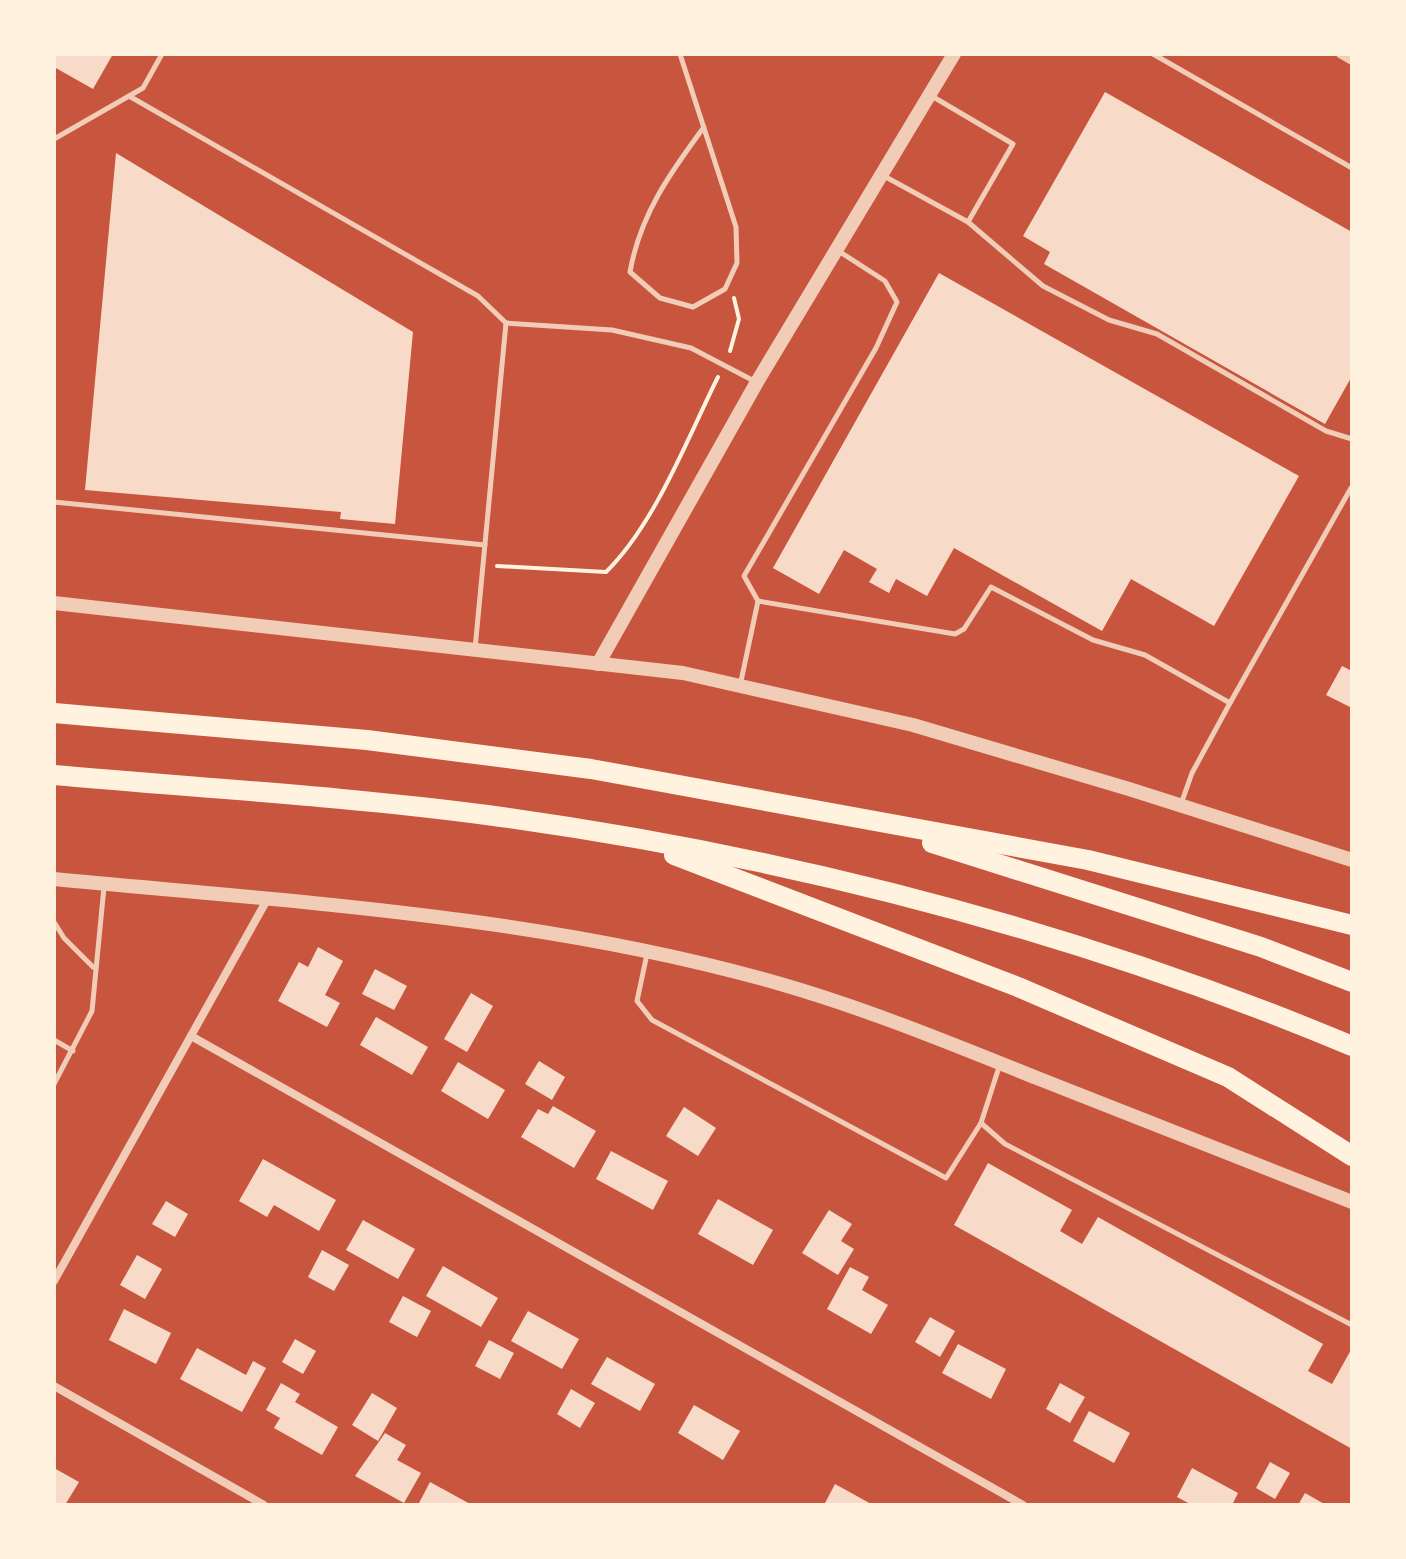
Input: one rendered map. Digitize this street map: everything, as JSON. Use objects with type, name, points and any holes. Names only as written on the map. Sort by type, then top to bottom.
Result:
[{"type":"highway","points":[[54,713],[367,740],[591,769],[1088,860],[1352,925]]},
{"type":"highway","points":[[54,775],[486,815],[629,838],[871,887],[1059,941],[1250,1003],[1352,1046]]},
{"type":"highway","points":[[832,813],[1084,889],[1261,947],[1352,982]]},
{"type":"highway","points":[[629,838],[1018,987],[1228,1077],[1352,1156]]},
{"type":"street","points":[[598,664],[757,382],[954,54]]},
{"type":"street","points":[[1340,54],[1352,61]]},
{"type":"street","points":[[54,603],[683,673],[913,725],[1352,860]]},
{"type":"street","points":[[54,879],[269,897],[430,917],[647,951],[777,983],[906,1026],[1352,1202]]},
{"type":"street","points":[[54,1281],[269,897]]},
{"type":"street","points":[[191,1036],[1023,1505]]},
{"type":"street","points":[[54,1386],[264,1505]]},
{"type":"lane","points":[[54,139],[143,88],[162,54]]},
{"type":"lane","points":[[680,54],[704,127],[736,227],[737,263],[725,289],[693,307],[660,298],[630,272],[635,239],[658,191],[704,127]]},
{"type":"lane","points":[[1153,54],[1352,168]]},
{"type":"lane","points":[[930,95],[1013,144],[968,222]]},
{"type":"lane","points":[[129,96],[478,296],[506,323],[612,330],[691,348],[757,382]]},
{"type":"lane","points":[[883,176],[968,222],[1043,286],[1109,320],[1157,334],[1326,431],[1352,439]]},
{"type":"lane","points":[[740,686],[758,601],[744,576],[876,348],[897,302],[885,281],[837,250]]},
{"type":"lane","points":[[475,650],[506,323]]},
{"type":"lane","points":[[1180,805],[1192,773],[1351,488]]},
{"type":"lane","points":[[54,502],[485,545]]},
{"type":"lane","points":[[758,601],[955,634],[964,629],[991,587],[1093,640],[1145,655],[1230,703]]},
{"type":"lane","points":[[54,1084],[92,1011],[104,884]]},
{"type":"lane","points":[[54,922],[64,938],[94,968]]},
{"type":"lane","points":[[647,951],[637,1001],[652,1020],[946,1178],[981,1123],[1000,1063]]},
{"type":"lane","points":[[54,1040],[73,1051]]},
{"type":"lane","points":[[981,1123],[1005,1144],[1352,1325]]},
{"type":"path","points":[[483,565],[606,572],[623,555],[671,472],[735,340],[739,319],[733,296]]},
{"type":"building","points":[[54,54],[113,54],[93,89],[54,67]]},
{"type":"building","points":[[1105,92],[1352,232],[1352,376],[1325,424],[1044,264],[1050,252],[1023,236]]},
{"type":"building","points":[[116,153],[413,332],[395,524],[340,519],[341,512],[85,490]]},
{"type":"building","points":[[939,273],[1299,476],[1214,626],[1131,579],[1102,631],[954,548],[927,596],[896,579],[889,593],[869,582],[877,569],[844,550],[819,594],[773,568]]},
{"type":"building","points":[[1342,666],[1352,671],[1352,708],[1326,695]]},
{"type":"building","points":[[318,947],[343,961],[325,995],[340,1003],[327,1027],[278,1001],[299,962],[308,967]]},
{"type":"building","points":[[375,969],[407,986],[394,1010],[362,994]]},
{"type":"building","points":[[471,993],[493,1006],[467,1052],[444,1039]]},
{"type":"building","points":[[376,1017],[428,1047],[412,1075],[360,1045]]},
{"type":"building","points":[[539,1061],[565,1077],[552,1100],[525,1084]]},
{"type":"building","points":[[458,1062],[505,1090],[488,1119],[441,1091]]},
{"type":"building","points":[[553,1106],[596,1131],[574,1168],[521,1137],[538,1109],[548,1114]]},
{"type":"building","points":[[684,1107],[716,1128],[698,1156],[666,1136]]},
{"type":"building","points":[[611,1151],[668,1181],[653,1210],[596,1179]]},
{"type":"building","points":[[263,1159],[336,1200],[319,1231],[274,1205],[267,1217],[239,1201]]},
{"type":"building","points":[[988,1163],[1072,1210],[1060,1231],[1082,1244],[1098,1217],[1323,1344],[1308,1371],[1332,1384],[1352,1348],[1352,1449],[954,1225]]},
{"type":"building","points":[[718,1199],[773,1230],[753,1265],[698,1234]]},
{"type":"building","points":[[166,1201],[188,1214],[175,1237],[152,1224]]},
{"type":"building","points":[[829,1210],[852,1224],[841,1241],[854,1249],[838,1275],[802,1253]]},
{"type":"building","points":[[363,1220],[415,1249],[398,1279],[346,1250]]},
{"type":"building","points":[[322,1250],[349,1265],[334,1291],[308,1277]]},
{"type":"building","points":[[137,1255],[162,1269],[145,1299],[120,1285]]},
{"type":"building","points":[[443,1266],[498,1298],[481,1327],[426,1296]]},
{"type":"building","points":[[850,1267],[869,1277],[862,1290],[888,1305],[871,1334],[827,1309]]},
{"type":"building","points":[[403,1296],[431,1311],[417,1337],[389,1322]]},
{"type":"building","points":[[124,1309],[171,1333],[156,1364],[109,1340]]},
{"type":"building","points":[[528,1311],[579,1339],[562,1369],[511,1341]]},
{"type":"building","points":[[930,1317],[955,1331],[940,1357],[915,1342]]},
{"type":"building","points":[[295,1339],[316,1351],[303,1374],[282,1362]]},
{"type":"building","points":[[489,1340],[514,1353],[500,1379],[475,1366]]},
{"type":"building","points":[[958,1344],[1006,1369],[991,1399],[942,1373]]},
{"type":"building","points":[[197,1348],[246,1375],[253,1361],[266,1368],[242,1412],[180,1379]]},
{"type":"building","points":[[607,1357],[655,1384],[640,1411],[591,1384]]},
{"type":"building","points":[[281,1383],[300,1394],[295,1402],[338,1427],[322,1455],[274,1428],[280,1418],[266,1410]]},
{"type":"building","points":[[1060,1383],[1085,1397],[1070,1423],[1046,1409]]},
{"type":"building","points":[[571,1389],[595,1403],[580,1428],[557,1414]]},
{"type":"building","points":[[372,1393],[397,1408],[378,1441],[352,1425]]},
{"type":"building","points":[[694,1405],[740,1431],[723,1460],[678,1433]]},
{"type":"building","points":[[1089,1411],[1130,1433],[1114,1463],[1073,1441]]},
{"type":"building","points":[[385,1433],[406,1445],[397,1460],[421,1473],[404,1503],[355,1476]]},
{"type":"building","points":[[1270,1462],[1290,1473],[1275,1499],[1256,1488]]},
{"type":"building","points":[[54,1468],[79,1482],[65,1505],[54,1505]]},
{"type":"building","points":[[1192,1468],[1238,1493],[1232,1505],[1192,1505],[1177,1497]]},
{"type":"building","points":[[430,1482],[472,1505],[418,1505]]},
{"type":"building","points":[[835,1484],[873,1505],[824,1505]]},
{"type":"building","points":[[1305,1493],[1326,1505],[1298,1505]]}]
